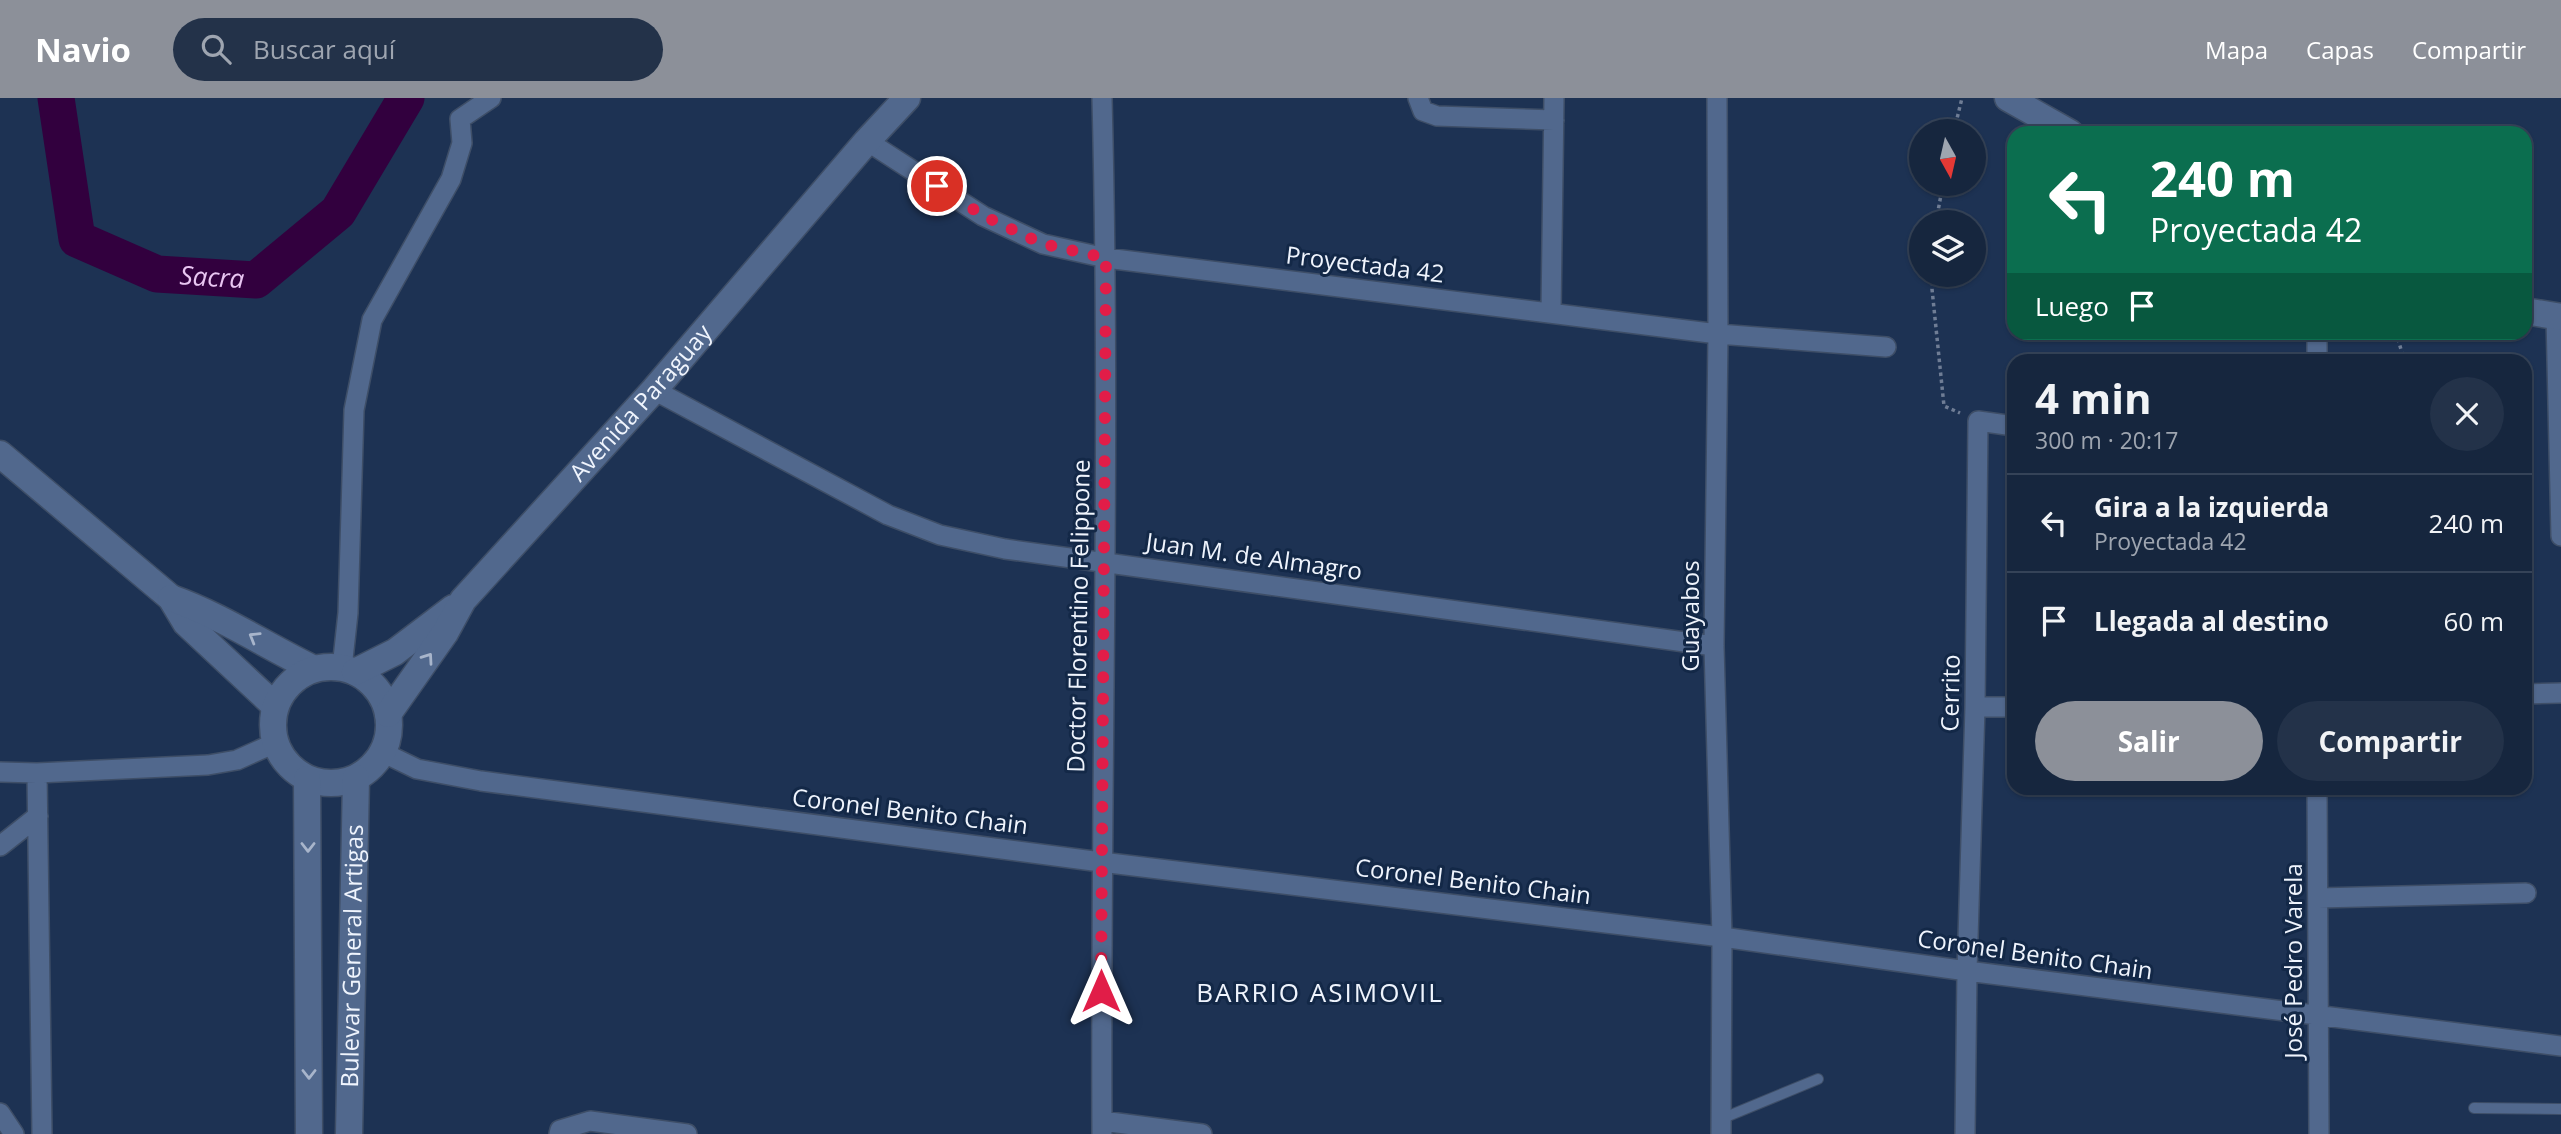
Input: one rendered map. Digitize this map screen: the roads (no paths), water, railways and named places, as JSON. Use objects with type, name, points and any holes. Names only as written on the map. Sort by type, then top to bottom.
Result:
[{"type":"street","points":[[349,670],[354,410],[372,320],[452,179],[462,144],[460,119],[491,98]]},
{"type":"street","name":"Avenida Paraguay","points":[[388,714],[445,633],[463,600],[654,390],[907,98]]},
{"type":"street","name":"Doctor Florentino Felippone","points":[[1102,98],[1106,258],[1101,862],[1102,1127]]},
{"type":"street","points":[[1418,98],[1423,111],[1437,116],[1554,120]]},
{"type":"street","points":[[1551,312],[1554,98]]},
{"type":"street","name":"Guayabos","points":[[1717,98],[1718,334],[1714,646],[1722,937],[1721,1127]]},
{"type":"street","points":[[2008,98],[2058,126]]},
{"type":"street","name":"Proyectada 42","points":[[867,141],[984,216],[1043,244],[1106,258],[1718,334],[1886,347]]},
{"type":"street","points":[[2532,312],[2559,317],[2561,536]]},
{"type":"street","name":"Juan M. de Almagro","points":[[654,390],[888,515],[940,535],[1005,549],[1714,646]]},
{"type":"street","name":"Cerrito","points":[[1965,1134],[1975,707],[1978,421],[2007,425]]},
{"type":"street","points":[[0,454],[171,598],[224,620],[278,652],[314,669]]},
{"type":"street","points":[[171,598],[186,623],[275,706]]},
{"type":"street","points":[[349,670],[377,689],[388,714],[387,740],[383,752],[376,762],[356,778],[332,783],[307,779],[287,764],[275,743],[272,731],[275,706],[290,683],[301,674],[314,669],[349,670],[395,652],[463,600]]},
{"type":"street","points":[[2532,694],[2561,693]]},
{"type":"street","points":[[1975,707],[2007,707]]},
{"type":"street","points":[[0,772],[37,773],[208,765],[237,760],[275,743]]},
{"type":"street","name":"Coronel Benito Chain","points":[[383,752],[417,769],[454,777],[1101,862],[1722,937],[2319,1017],[2561,1046]]},
{"type":"street","points":[[37,773],[41,1134]]},
{"type":"street","name":"Bulevar General Artigas","points":[[349,1134],[356,778]]},
{"type":"street","name":"Bulevar General Artigas","points":[[307,779],[309,1134]]},
{"type":"street","name":"José Pedro Varela","points":[[2317,795],[2319,1134]]},
{"type":"street","points":[[0,846],[38,816]]},
{"type":"street","points":[[2318,898],[2526,893]]},
{"type":"street","points":[[0,1113],[14,1134]]},
{"type":"street","points":[[560,1132],[590,1121],[687,1134]]},
{"type":"street","points":[[1102,1127],[1202,1134]]},
{"type":"lane","points":[[1721,1127],[1818,1079]]},
{"type":"lane","points":[[2474,1108],[2561,1109]]},
{"type":"waterway","name":"Sacra","points":[[56,98],[77,239],[157,274],[256,280],[338,212],[406,98]]},
{"type":"district","name":"BARRIO ASIMOVIL","points":[[1320,993]]}]
